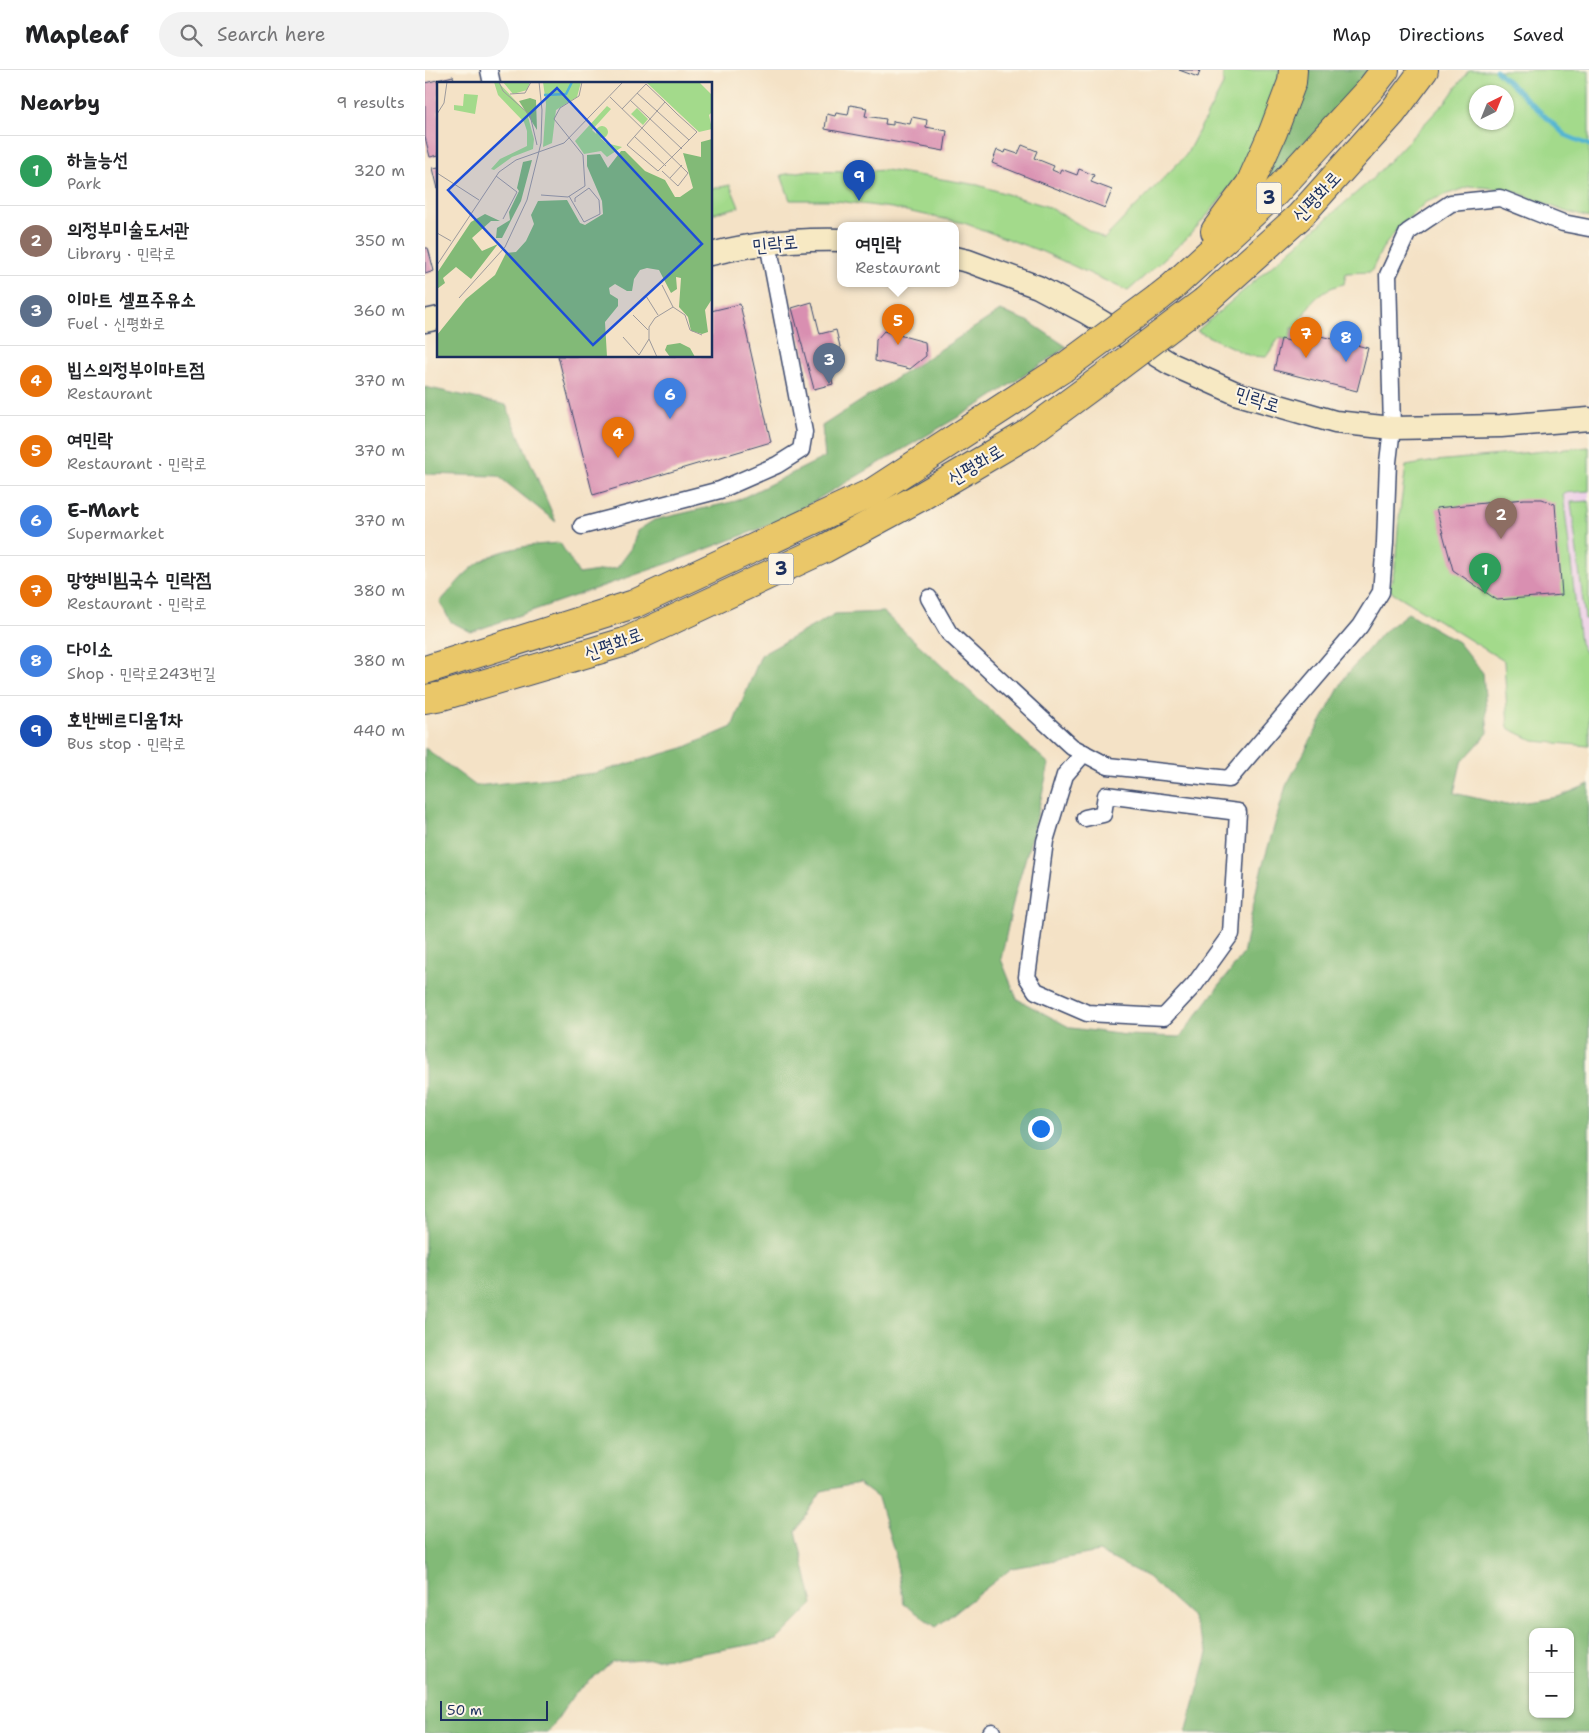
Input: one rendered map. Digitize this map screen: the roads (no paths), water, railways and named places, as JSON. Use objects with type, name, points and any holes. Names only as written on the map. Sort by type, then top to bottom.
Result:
[{"type":"highway","points":[[1165,292],[1250,184],[1289,90],[1293,70]]},
{"type":"highway","name":"신평화로","points":[[425,699],[442,696],[625,642],[824,549],[922,496],[1027,434],[1205,301],[1299,217],[1392,113],[1424,70]]},
{"type":"highway","name":"신평화로","points":[[425,670],[634,604],[873,492],[1062,369],[1165,292],[1275,193],[1378,79]]},
{"type":"main road","name":"민락로","points":[[713,254],[739,247],[768,243],[806,239],[837,240]]},
{"type":"main road","name":"민락로","points":[[959,259],[968,260],[1037,287],[1087,313],[1171,364],[1238,394],[1335,422],[1392,428],[1501,426],[1589,419]]},
{"type":"street","points":[[929,598],[949,633],[1072,747],[1108,766],[1229,779],[1360,626],[1381,592],[1388,462],[1392,428],[1388,275],[1408,232],[1451,203],[1500,198],[1563,223],[1589,228]]},
{"type":"street","points":[[589,524],[720,490],[777,464],[801,450],[804,432],[768,243]]},
{"type":"street","points":[[1084,753],[1065,775],[1045,841],[1027,977],[1036,991],[1087,1013],[1164,1017],[1195,984],[1231,934],[1238,812],[1106,795],[1103,814],[1085,818]]},
{"type":"waterway","points":[[1496,70],[1565,135],[1589,145]]},
{"type":"place","name":"호반베르디움1차","points":[[859,201]]},
{"type":"place","name":"여민락","points":[[898,345]]},
{"type":"place","name":"망향비빔국수 민락점","points":[[1306,358]]},
{"type":"place","name":"다이소","points":[[1346,362]]},
{"type":"place","name":"이마트 셀프주유소","points":[[829,384]]},
{"type":"place","name":"E-Mart","points":[[670,419]]},
{"type":"place","name":"빕스의정부이마트점","points":[[618,458]]},
{"type":"place","name":"의정부미술도서관","points":[[1501,539]]},
{"type":"place","name":"하늘능선","points":[[1485,594]]}]
